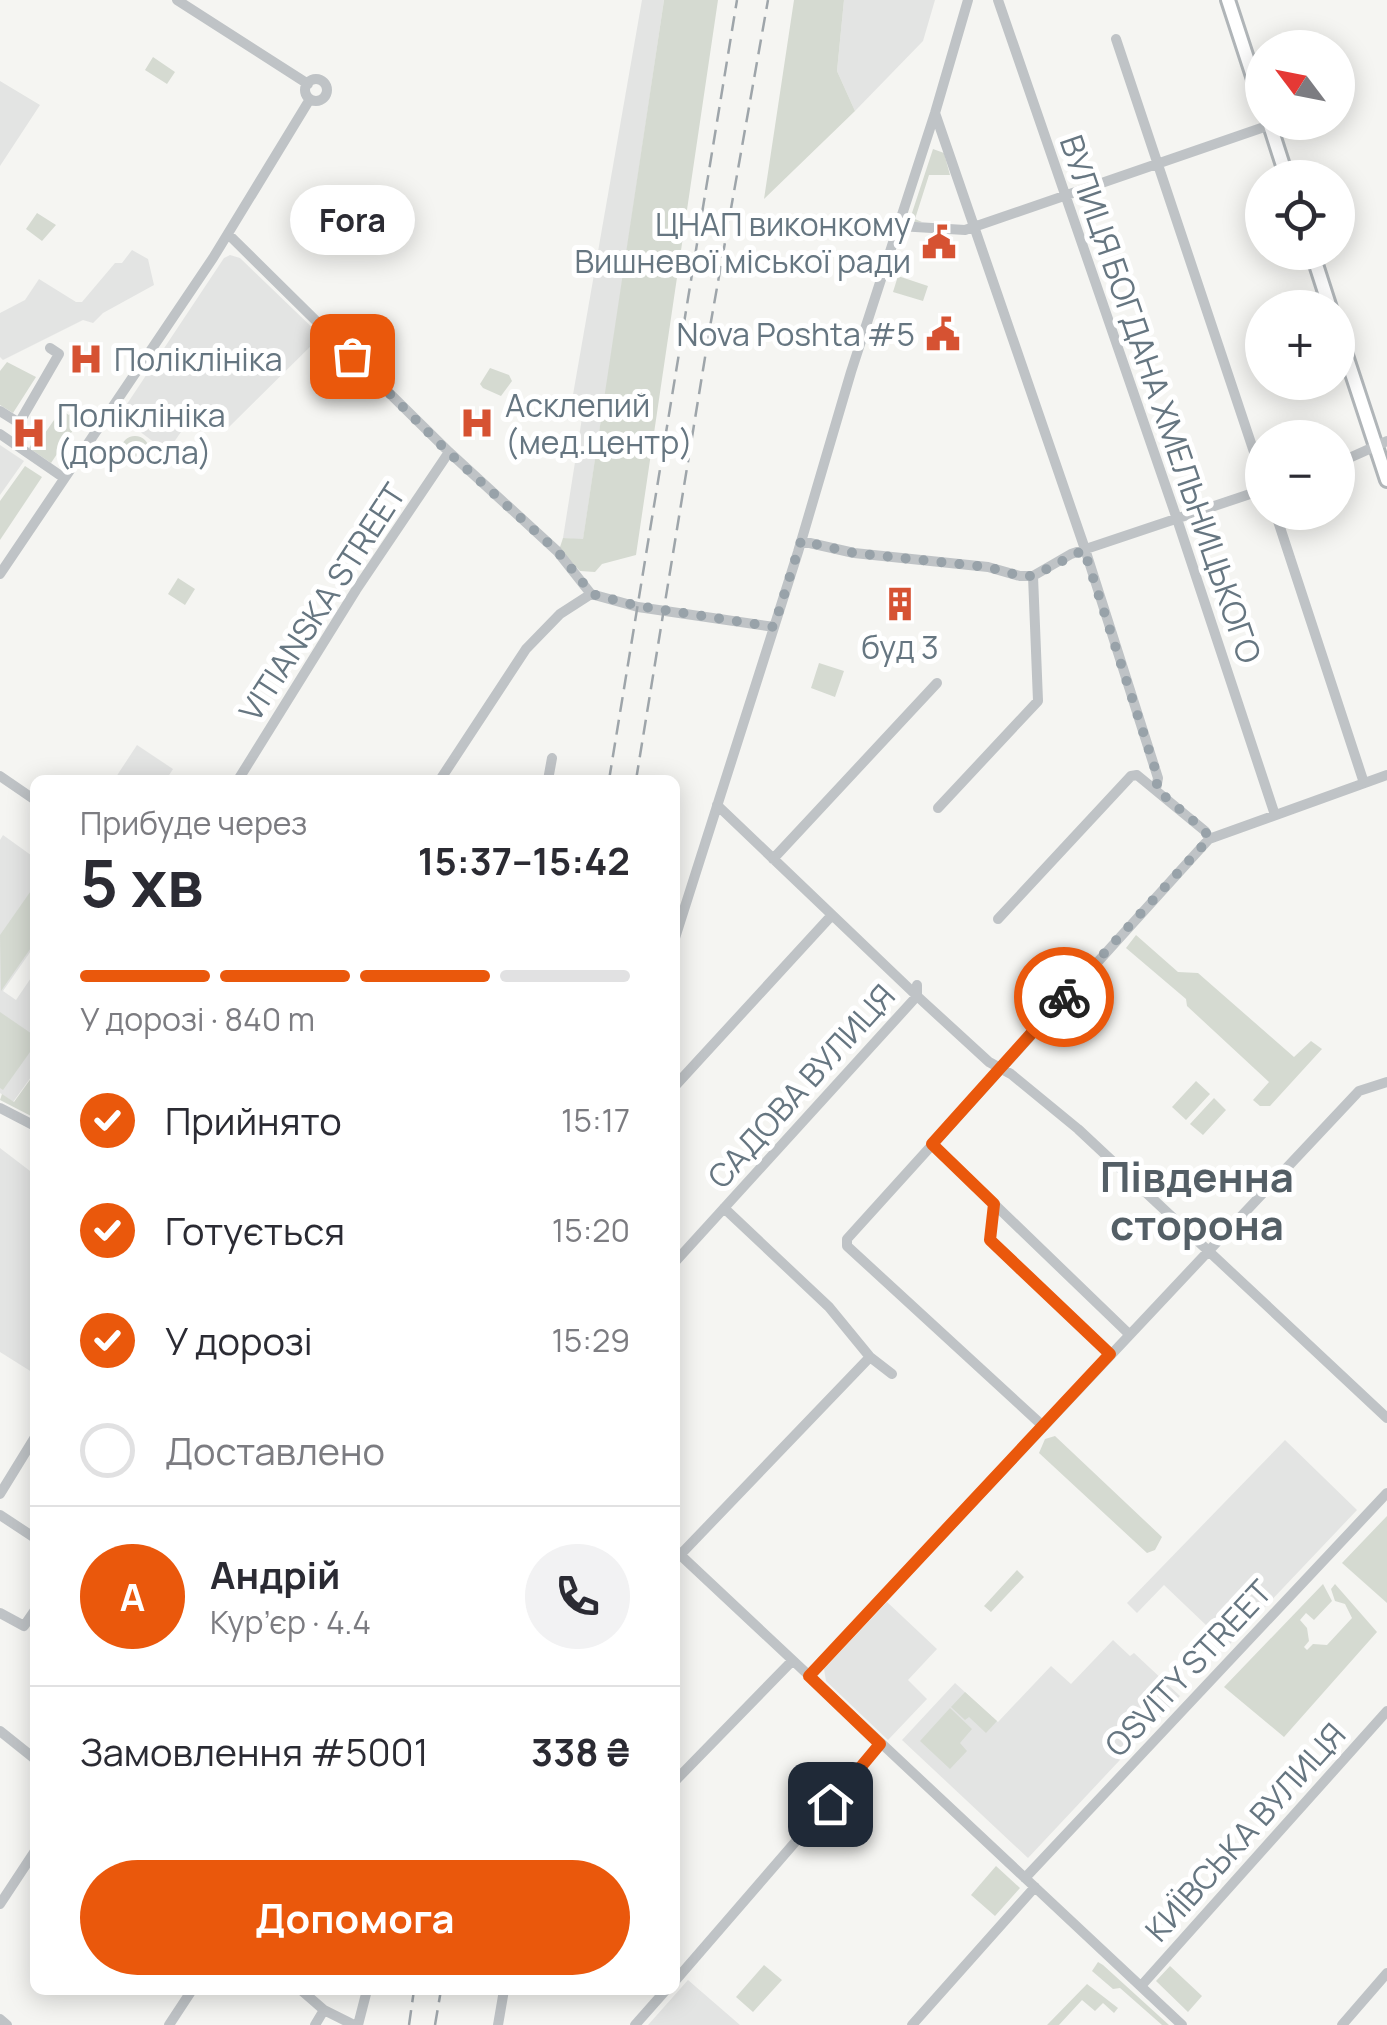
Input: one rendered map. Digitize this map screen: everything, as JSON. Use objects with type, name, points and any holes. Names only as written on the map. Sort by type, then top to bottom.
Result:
[{"type":"main road","points":[[1228,0],[1245,52]]},
{"type":"main road","points":[[1355,374],[1382,445],[1387,480]]},
{"type":"street","points":[[177,0],[308,84]]},
{"type":"street","points":[[680,922],[936,113],[968,0]]},
{"type":"street","name":"ВУЛИЦЯ БОГДАНА ХМЕЛЬНИЦЬКОГО","points":[[998,0],[1275,815]]},
{"type":"street","points":[[1116,39],[1245,424]]},
{"type":"street","points":[[317,80],[327,89],[323,99],[310,100],[305,90],[317,80]]},
{"type":"street","points":[[0,574],[228,234],[310,100]]},
{"type":"street","points":[[936,113],[1084,550],[1158,778],[1156,789]]},
{"type":"street","points":[[899,226],[965,230],[1245,133]]},
{"type":"street","points":[[228,234],[448,452],[557,551],[592,594],[628,605],[774,627]]},
{"type":"street","points":[[0,410],[19,422],[59,354],[50,348]]},
{"type":"street","points":[[0,434],[64,478]]},
{"type":"street","points":[[1355,455],[1382,445]]},
{"type":"street","name":"VITIANSKA STREET","points":[[241,775],[356,590],[448,452]]},
{"type":"street","points":[[801,541],[854,553],[988,567],[1033,576],[1084,550],[1245,496]]},
{"type":"street","points":[[1281,530],[1364,783]]},
{"type":"street","points":[[938,808],[1038,701],[1033,576]]},
{"type":"street","points":[[443,775],[526,649],[560,614],[592,594]]},
{"type":"street","points":[[773,859],[937,683]]},
{"type":"street","points":[[549,775],[552,758]]},
{"type":"street","points":[[998,919],[1125,780],[1137,775],[1205,831],[1209,839]]},
{"type":"street","points":[[1043,1426],[847,1246],[847,1239],[1209,839],[1387,775]]},
{"type":"street","points":[[0,776],[30,797]]},
{"type":"street","points":[[716,805],[990,1062],[1078,1130],[1387,1418]]},
{"type":"street","points":[[680,1081],[832,916]]},
{"type":"street","name":"САДОВА ВУЛИЦЯ","points":[[680,1256],[917,990]]},
{"type":"street","points":[[809,1676],[1359,1091],[1387,1082]]},
{"type":"street","points":[[0,1108],[30,1123]]},
{"type":"street","points":[[932,1144],[1129,1334]]},
{"type":"street","points":[[994,1204],[990,1240],[1110,1354]]},
{"type":"street","points":[[724,1208],[829,1307],[870,1356],[892,1374]]},
{"type":"street","points":[[680,1550],[870,1356]]},
{"type":"street","points":[[0,1494],[30,1445]]},
{"type":"street","name":"OSVITY STREET","points":[[912,2025],[1030,1882],[1387,1493]]},
{"type":"street","points":[[0,1515],[30,1535]]},
{"type":"street","points":[[680,1554],[1182,2025]]},
{"type":"street","points":[[0,1613],[24,1626],[30,1617]]},
{"type":"street","points":[[680,1776],[792,1660]]},
{"type":"street","name":"КИЇВСЬКА ВУЛИЦЯ","points":[[1141,1986],[1387,1711]]},
{"type":"street","points":[[0,1731],[30,1756]]},
{"type":"street","points":[[680,1974],[880,1744]]},
{"type":"street","points":[[0,1904],[30,1859]]},
{"type":"street","points":[[1342,2025],[1387,1973]]},
{"type":"street","points":[[169,2025],[189,1995]]},
{"type":"street","points":[[307,1995],[324,2010],[356,2025],[365,1995]]},
{"type":"street","points":[[498,2025],[503,1995]]},
{"type":"street","points":[[634,2025],[661,1995]]},
{"type":"street","points":[[314,2025],[324,2010]]},
{"type":"street","points":[[0,2019],[7,2025]]},
{"type":"shaded area","points":[[642,0],[664,0],[603,411],[571,406]]},
{"type":"shaded area","points":[[664,0],[718,0],[636,555],[602,564],[595,572],[580,571],[559,550],[563,538],[583,539]]},
{"type":"shaded area","points":[[794,0],[844,0],[837,71],[855,111],[764,199]]},
{"type":"shaded area","points":[[844,0],[935,0],[923,41],[855,111],[837,71]]},
{"type":"shaded area","points":[[153,57],[175,72],[167,84],[145,70]]},
{"type":"shaded area","points":[[0,81],[40,105],[0,166]]},
{"type":"shaded area","points":[[933,149],[944,153],[950,175],[929,175],[915,219],[922,222],[909,222]]},
{"type":"shaded area","points":[[37,213],[56,225],[42,241],[26,229]]},
{"type":"shaded area","points":[[132,250],[148,259],[154,285],[103,313],[93,323],[83,320],[3,360],[0,357],[0,313],[25,300],[39,279],[82,302],[115,263],[122,263]]},
{"type":"shaded area","points":[[224,258],[240,258],[321,336],[226,430],[195,412],[167,452],[119,416]]},
{"type":"shaded area","points":[[898,276],[928,286],[923,301],[893,292]]},
{"type":"shaded area","points":[[7,362],[36,377],[13,413],[0,405],[0,371]]},
{"type":"shaded area","points":[[490,368],[509,375],[512,381],[501,396],[480,384]]},
{"type":"shaded area","points":[[74,409],[83,415],[51,463],[29,448],[61,410],[69,415]]},
{"type":"shaded area","points":[[582,418],[601,420],[583,540],[563,538]]},
{"type":"shaded area","points":[[135,436],[145,440],[149,450],[145,460],[135,464],[125,460],[121,450],[125,440]]},
{"type":"shaded area","points":[[0,445],[24,461],[0,495]]},
{"type":"shaded area","points":[[25,466],[42,477],[0,540],[0,501]]},
{"type":"shaded area","points":[[178,578],[195,589],[185,605],[168,594]]},
{"type":"shaded area","points":[[819,663],[844,671],[835,697],[811,688]]},
{"type":"shaded area","points":[[137,745],[173,769],[169,775],[117,775]]},
{"type":"shaded area","points":[[3,835],[30,854],[30,952],[3,991],[16,1000],[30,979],[30,1078],[13,1102],[0,1093]]},
{"type":"shaded area","points":[[30,892],[30,949],[1,991],[0,935]]},
{"type":"shaded area","points":[[1136,935],[1178,972],[1198,973],[1294,1057],[1311,1041],[1322,1049],[1270,1106],[1260,1106],[1253,1100],[1269,1082],[1187,1006],[1186,999],[1126,948]]},
{"type":"shaded area","points":[[0,1012],[30,1033],[30,1052],[3,1090]]},
{"type":"shaded area","points":[[30,1080],[30,1115],[0,1100],[2,1094],[14,1102]]},
{"type":"shaded area","points":[[1196,1081],[1210,1094],[1186,1120],[1172,1107]]},
{"type":"shaded area","points":[[1214,1098],[1226,1110],[1203,1135],[1190,1124]]},
{"type":"shaded area","points":[[0,1148],[30,1171],[30,1371],[0,1352]]},
{"type":"shaded area","points":[[1055,1436],[1162,1537],[1155,1550],[1147,1553],[1039,1453],[1045,1439]]},
{"type":"shaded area","points":[[1285,1440],[1357,1510],[1228,1646],[1164,1585],[1137,1613],[1127,1603]]},
{"type":"shaded area","points":[[1387,1516],[1387,1603],[1342,1563]]},
{"type":"shaded area","points":[[1017,1570],[1024,1577],[991,1612],[984,1606]]},
{"type":"shaded area","points":[[1323,1584],[1332,1601],[1314,1620],[1306,1613],[1300,1620],[1307,1628],[1307,1650],[1313,1644],[1327,1645],[1352,1618],[1345,1604],[1335,1601],[1331,1589],[1335,1584],[1377,1632],[1284,1737],[1224,1687]]},
{"type":"shaded area","points":[[887,1602],[937,1649],[908,1680],[927,1699],[888,1740],[826,1681],[824,1669]]},
{"type":"shaded area","points":[[1113,1640],[1130,1656],[1134,1653],[1180,1696],[1028,1858],[902,1740],[955,1683],[998,1722],[1051,1666],[1071,1684]]},
{"type":"shaded area","points":[[965,1692],[997,1721],[986,1733],[951,1707]]},
{"type":"shaded area","points":[[950,1708],[972,1729],[960,1743],[967,1751],[950,1769],[920,1741]]},
{"type":"shaded area","points":[[996,1866],[1020,1888],[995,1916],[971,1895]]},
{"type":"shaded area","points":[[1098,1962],[1169,2025],[1162,2025],[1120,1988],[1113,1989],[1092,1971]]},
{"type":"shaded area","points":[[764,1965],[782,1980],[753,2012],[736,1997]]},
{"type":"shaded area","points":[[1170,1966],[1202,1996],[1188,2012],[1156,1981]]},
{"type":"shaded area","points":[[688,1980],[740,2025],[648,2025],[675,1995],[680,1995]]},
{"type":"shaded area","points":[[1087,1984],[1118,2008],[1114,2013],[1103,2003],[1095,2011],[1082,2000],[1059,2025],[1047,2025]]},
{"type":"railway","points":[[610,775],[737,0]]},
{"type":"railway","points":[[637,775],[768,0]]},
{"type":"railway","points":[[409,2025],[413,1995]]},
{"type":"railway","points":[[435,2025],[440,1995]]},
{"type":"way so far","points":[[352,356],[448,452],[557,551],[592,594],[622,603],[774,627],[801,541],[854,553],[988,567],[1020,576],[1033,576],[1084,550],[1158,778],[1156,789],[1205,831],[1209,839],[1064,997]]},
{"type":"place","name":"ЦНАП виконкому Вишневої міської ради","points":[[939,242]]},
{"type":"place","name":"Nova Poshta #5","points":[[943,334]]},
{"type":"place","name":"Fora","points":[[352,356]]},
{"type":"place","name":"Поліклініка","points":[[86,359]]},
{"type":"place","name":"Асклепий (мед.центр)","points":[[477,423]]},
{"type":"place","name":"Поліклініка (доросла)","points":[[29,433]]},
{"type":"place","name":"буд 3","points":[[900,604]]},
{"type":"district","name":"Південна сторона","points":[[1197,1200]]},
{"type":"route","points":[[830,1804],[880,1744],[809,1676],[1110,1354],[990,1240],[994,1204],[932,1144],[1064,997]]}]
